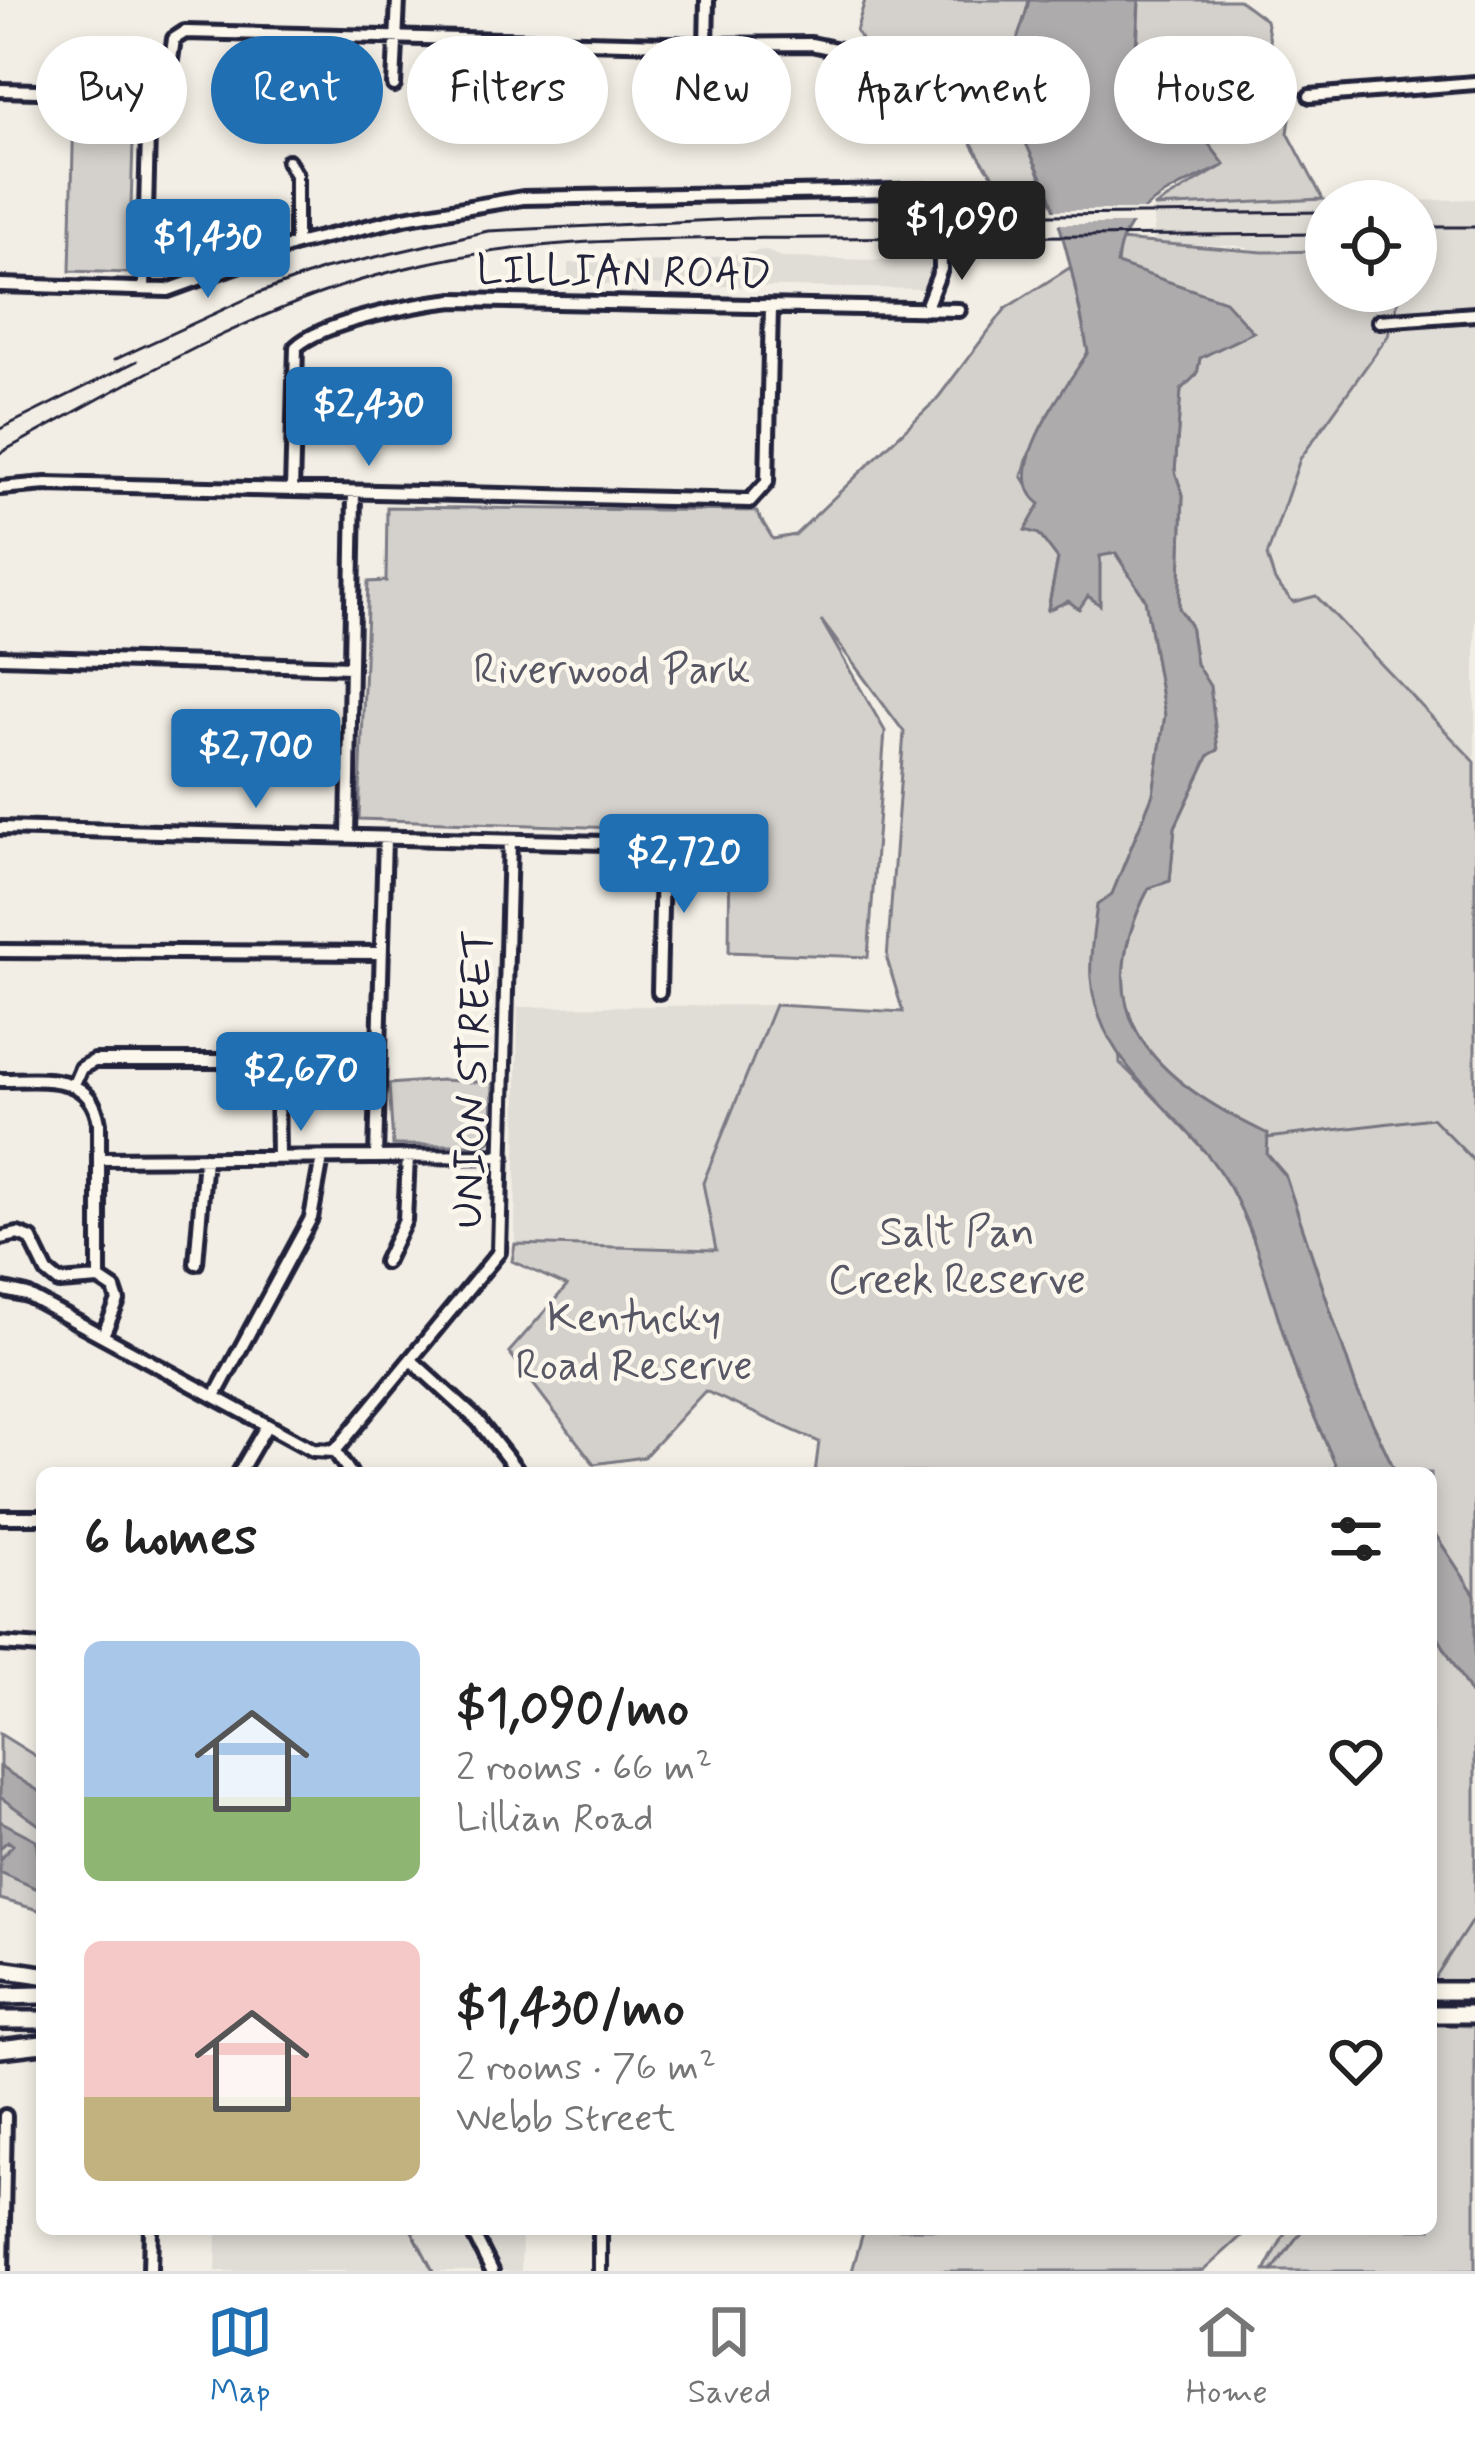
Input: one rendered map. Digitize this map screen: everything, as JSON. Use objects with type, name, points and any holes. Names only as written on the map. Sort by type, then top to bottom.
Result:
[{"type":"highway","points":[[0,1970],[36,1974]]},
{"type":"highway","points":[[1437,1991],[1475,1991]]},
{"type":"highway","points":[[0,1996],[36,1996]]},
{"type":"highway","points":[[1437,2014],[1475,2014]]},
{"type":"highway","points":[[0,2020],[36,2020]]},
{"type":"highway","points":[[0,2049],[36,2045]]},
{"type":"street","points":[[394,85],[398,0]]},
{"type":"street","points":[[706,36],[707,0]]},
{"type":"street","points":[[178,36],[632,43]]},
{"type":"street","points":[[1310,96],[1475,83]]},
{"type":"street","points":[[0,90],[36,91]]},
{"type":"street","points":[[144,290],[147,144]]},
{"type":"street","points":[[288,161],[296,175],[296,244]]},
{"type":"street","points":[[0,285],[169,290],[296,244],[404,218],[523,198],[946,192],[941,268],[925,310]]},
{"type":"street","name":"LILLIAN ROAD","points":[[292,490],[296,347],[310,337],[368,319],[446,300],[959,310]]},
{"type":"street","points":[[0,488],[754,499],[766,482],[770,307]]},
{"type":"street","points":[[1379,321],[1475,314]]},
{"type":"street","points":[[348,836],[354,492]]},
{"type":"street","points":[[0,657],[351,667]]},
{"type":"street","points":[[0,828],[639,844],[657,851],[662,874],[659,992]]},
{"type":"street","points":[[376,1156],[385,838]]},
{"type":"street","name":"UNION STREET","points":[[335,1451],[496,1259],[510,841]]},
{"type":"street","points":[[0,951],[381,953]]},
{"type":"street","points":[[74,1084],[81,1068],[94,1060],[269,1061],[277,1075],[278,1158]]},
{"type":"street","points":[[0,1080],[74,1084],[97,1110],[99,1279]]},
{"type":"street","points":[[385,1262],[404,1225],[408,1156]]},
{"type":"street","points":[[99,1159],[503,1156]]},
{"type":"street","points":[[215,1396],[306,1228],[317,1198],[322,1157]]},
{"type":"street","points":[[196,1263],[206,1158]]},
{"type":"street","points":[[0,1238],[18,1234],[31,1239],[46,1272],[59,1282],[99,1279],[114,1288],[118,1301],[103,1335]]},
{"type":"street","points":[[0,1288],[27,1295],[313,1450],[335,1451],[346,1467]]},
{"type":"street","points":[[411,1360],[470,1413],[510,1467]]},
{"type":"street","points":[[238,1409],[253,1428],[255,1446]]},
{"type":"street","points":[[243,1467],[266,1425]]},
{"type":"street","points":[[0,1516],[36,1517]]},
{"type":"street","points":[[0,1643],[36,1646]]},
{"type":"street","points":[[2,2271],[5,2116]]},
{"type":"street","points":[[150,2271],[151,2235]]},
{"type":"street","points":[[474,2235],[492,2271]]},
{"type":"street","points":[[600,2271],[601,2235]]},
{"type":"shaded area","points":[[1029,0],[1139,0],[1137,36],[1114,36],[1114,144],[1209,144],[1225,165],[1171,191],[1141,213],[1121,244],[1117,264],[1225,301],[1253,332],[1200,358],[1197,374],[1181,390],[1175,472],[1183,495],[1179,608],[1190,625],[1196,664],[1210,686],[1218,750],[1209,755],[1175,827],[1170,881],[1149,888],[1130,933],[1123,973],[1128,1009],[1141,1040],[1164,1067],[1228,1114],[1268,1134],[1267,1154],[1285,1175],[1357,1390],[1393,1467],[1336,1467],[1299,1380],[1235,1197],[1197,1142],[1129,1068],[1098,1012],[1091,978],[1097,905],[1112,894],[1153,794],[1165,715],[1145,599],[1116,553],[1100,556],[1100,605],[1088,596],[1079,609],[1068,601],[1048,610],[1058,559],[1039,534],[1025,530],[1040,504],[1029,490],[1026,472],[1031,452],[1052,407],[1088,352],[1072,273],[1027,144],[1090,144],[1090,36],[1019,36]]},
{"type":"shaded area","points":[[1475,199],[1475,762],[1316,596],[1293,603],[1275,581],[1266,556],[1300,459],[1388,336],[1395,312],[1437,312],[1437,200]]},
{"type":"shaded area","points":[[1305,200],[1305,251],[1154,243],[1154,207]]},
{"type":"shaded area","points":[[765,250],[782,258],[930,261],[930,289],[568,284],[568,263],[686,261]]},
{"type":"shaded area","points":[[775,1005],[703,1183],[717,1250],[515,1244],[518,1007]]},
{"type":"shaded area","points":[[1437,1537],[1475,1595],[1475,1701],[1437,1635]]},
{"type":"shaded area","points":[[0,1767],[36,1789],[36,1823],[0,1797]]},
{"type":"shaded area","points":[[0,1821],[36,1840],[36,1888],[0,1872],[0,1859],[13,1845],[8,1841],[0,1848]]},
{"type":"shaded area","points":[[217,2235],[522,2235],[521,2271],[216,2271]]},
{"type":"green space","points":[[865,0],[1029,0],[1028,36],[859,36],[856,31]]},
{"type":"green space","points":[[1139,0],[1239,0],[1266,20],[1269,36],[1138,36]]},
{"type":"green space","points":[[73,144],[133,144],[129,273],[70,271]]},
{"type":"green space","points":[[972,144],[1027,144],[1051,200],[1010,188],[984,164]]},
{"type":"green space","points":[[1208,144],[1294,144],[1313,180],[1305,180],[1305,200],[1154,207],[1224,165]]},
{"type":"green space","points":[[1119,240],[1305,251],[1305,312],[1395,312],[1388,336],[1300,459],[1267,556],[1275,581],[1293,602],[1316,596],[1475,762],[1475,1595],[1437,1537],[1437,1467],[1393,1467],[1357,1390],[1285,1175],[1267,1154],[1267,1134],[1193,1091],[1163,1066],[1141,1039],[1127,1008],[1123,973],[1130,933],[1149,888],[1170,881],[1175,827],[1209,754],[1218,750],[1209,686],[1196,664],[1190,625],[1179,608],[1183,495],[1175,472],[1181,389],[1197,374],[1200,358],[1253,332],[1117,264]]},
{"type":"green space","points":[[1071,267],[1088,352],[1029,454],[1022,476],[1040,504],[1039,534],[1058,559],[1048,608],[1088,596],[1099,604],[1100,555],[1115,553],[1145,599],[1165,715],[1153,794],[1112,894],[1120,1063],[1200,1142],[1232,1190],[1256,1241],[1298,1379],[1336,1467],[816,1467],[819,1442],[705,1391],[644,1457],[594,1464],[509,1352],[567,1286],[512,1261],[515,1244],[716,1250],[703,1183],[775,1005],[903,1012],[887,959],[904,732],[821,620],[885,731],[868,957],[729,952],[730,832],[359,819],[368,582],[386,581],[387,507],[756,511],[773,539],[795,535],[937,399],[1006,308]]},
{"type":"green space","points":[[493,1083],[492,1139],[485,1145],[393,1145],[389,1084]]},
{"type":"green space","points":[[1437,1635],[1475,1701],[1475,1981],[1437,1981]]},
{"type":"green space","points":[[0,1734],[36,1756],[36,1909],[0,1899]]},
{"type":"green space","points":[[1437,2025],[1475,2026],[1475,2271],[1265,2271],[1284,2235],[1437,2235]]},
{"type":"green space","points":[[862,2235],[1242,2235],[1203,2271],[852,2271]]},
{"type":"pier","points":[[1048,210],[1151,210],[1138,224],[1052,224]]},
{"type":"waterway","points":[[1267,1138],[1432,1118],[1475,1162]]},
{"type":"waterway","points":[[1437,1974],[1475,1916]]},
{"type":"waterway","points":[[414,2235],[433,2271]]},
{"type":"waterway","points":[[1272,2271],[1299,2235]]},
{"type":"railway","points":[[114,360],[259,293],[324,269],[488,231],[757,218],[1305,212]]},
{"type":"railway","points":[[1437,227],[1475,227]]},
{"type":"railway","points":[[0,453],[241,326],[342,286],[447,259],[555,245],[664,239],[1305,234]]},
{"type":"railway","points":[[0,429],[137,361]]},
{"type":"park label","name":"Riverwood Park","points":[[612,668]]},
{"type":"park label","name":"Salt Pan Creek Reserve","points":[[957,1254]]},
{"type":"park label","name":"Kentucky Road Reserve","points":[[634,1340]]}]
